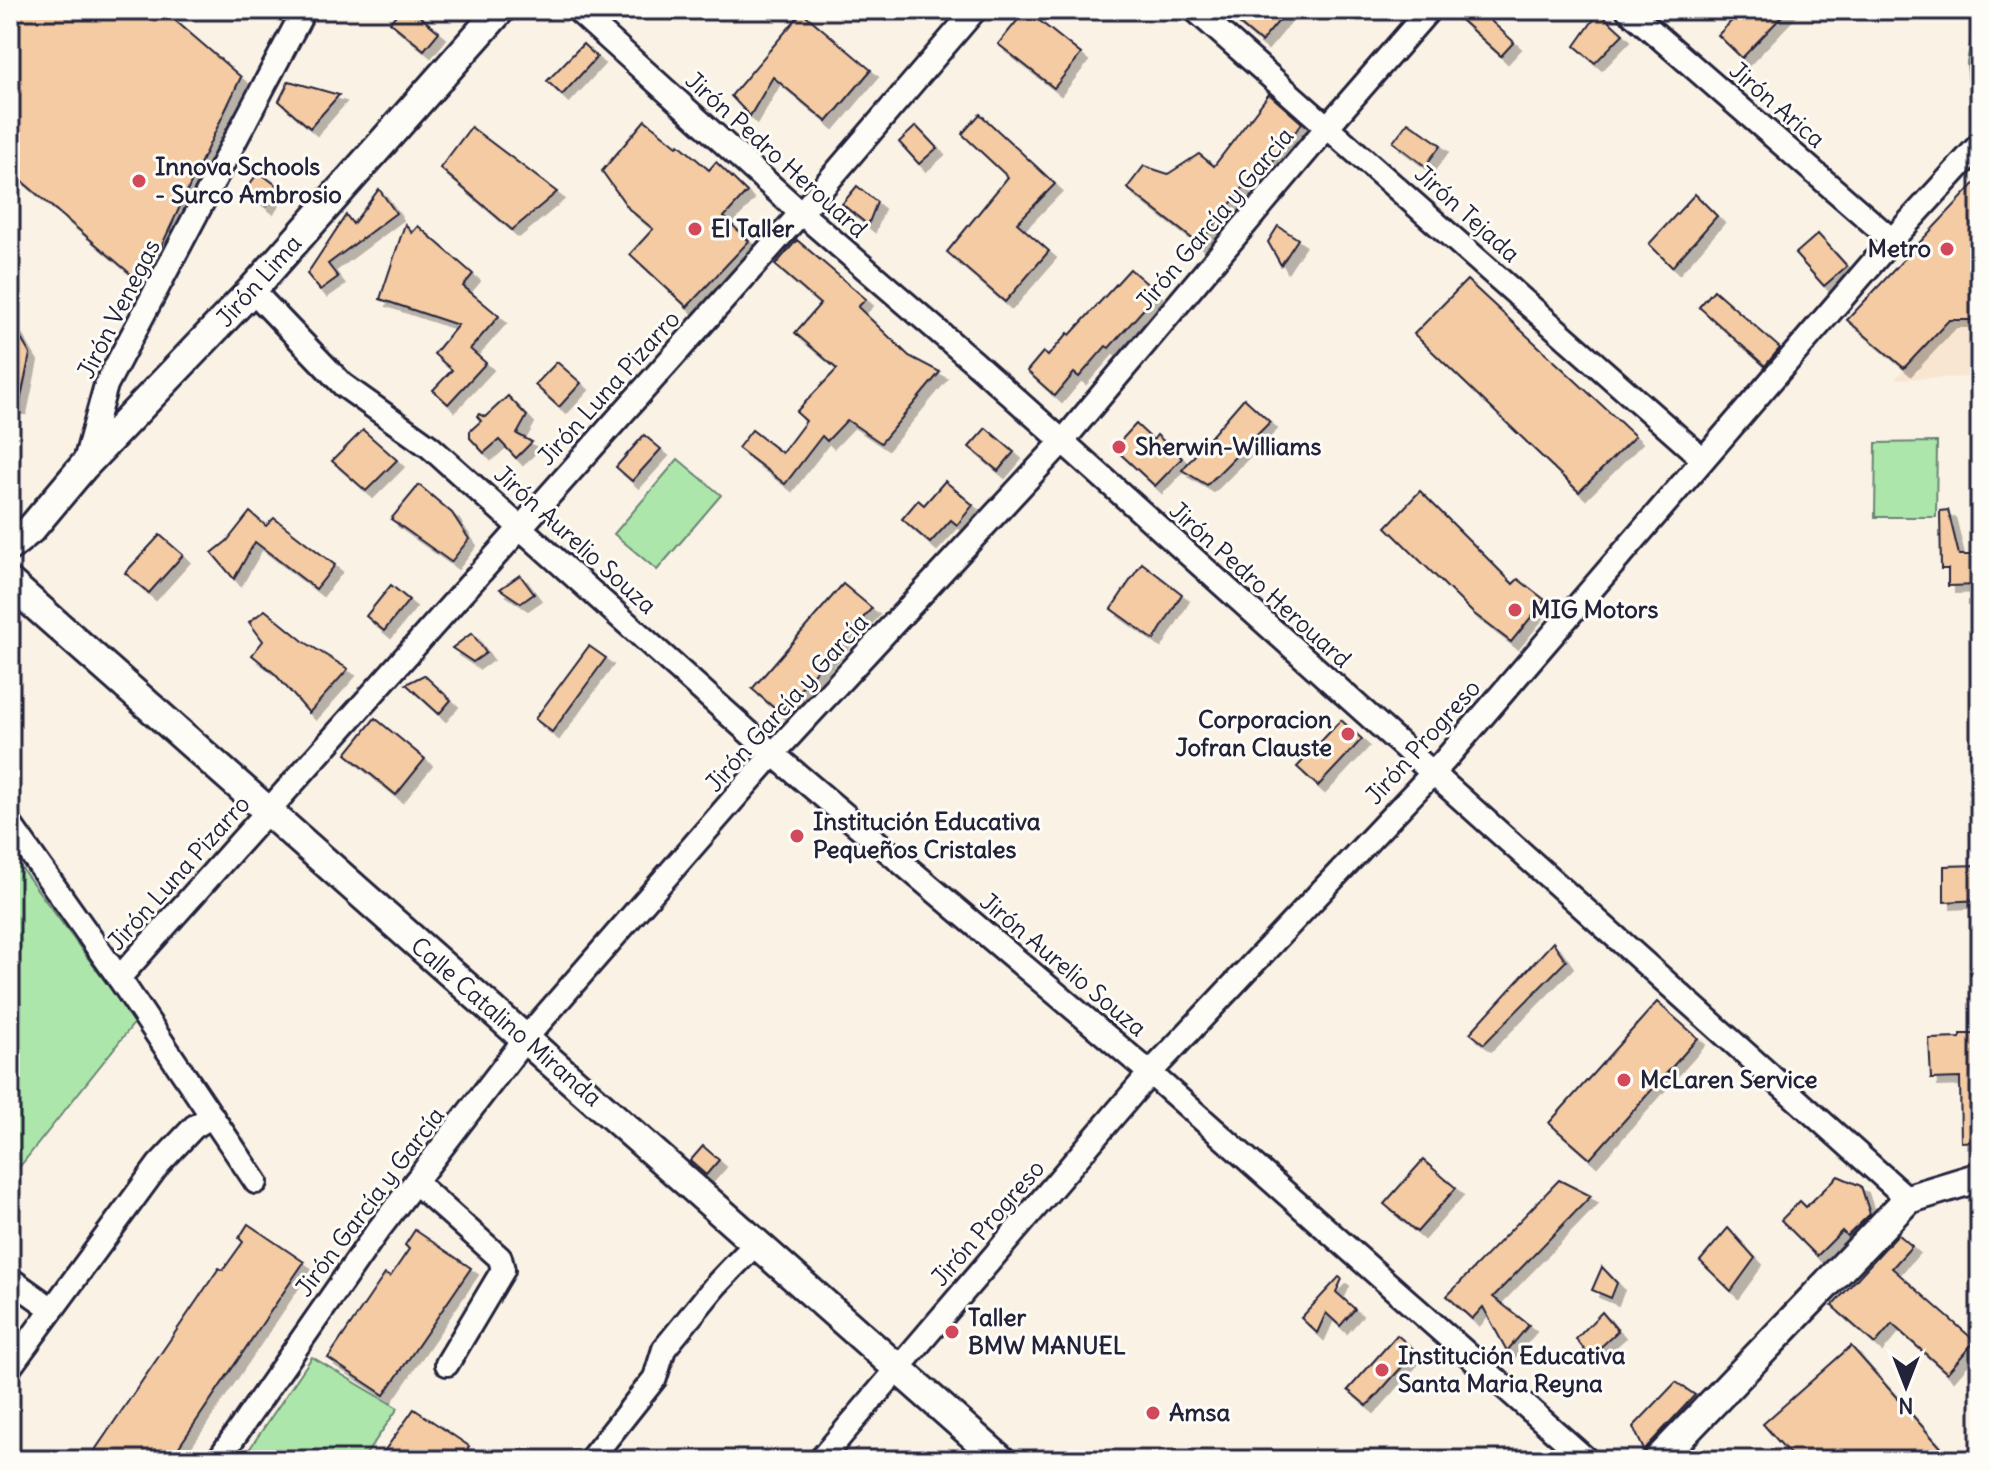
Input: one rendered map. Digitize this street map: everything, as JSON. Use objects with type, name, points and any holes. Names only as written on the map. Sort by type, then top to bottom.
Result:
[{"type":"street","name":"Jirón Venegas","points":[[83,467],[106,385],[304,10]]},
{"type":"street","name":"Jirón Lima","points":[[10,546],[31,529],[83,467],[252,290],[500,10]]},
{"type":"street","name":"Jirón Pedro Herouard","points":[[577,10],[1908,1199]]},
{"type":"street","name":"Jirón Luna Pizarro","points":[[119,978],[801,213],[975,10]]},
{"type":"street","name":"Jirón Tejada","points":[[1195,10],[1703,459]]},
{"type":"street","name":"Jirón García y García","points":[[218,1460],[376,1233],[525,1039],[773,754],[1062,442],[1429,10]]},
{"type":"street","name":"Jirón Arica","points":[[1628,10],[1892,240]]},
{"type":"street","name":"Jirón Progreso","points":[[820,1460],[1150,1073],[1433,774],[1892,240],[1980,144]]},
{"type":"street","name":"Jirón Aurelio Souza","points":[[252,290],[343,385],[430,447],[773,754],[1150,1073],[1587,1460]]},
{"type":"street","name":"Calle Catalino Miranda","points":[[10,583],[1001,1460]]},
{"type":"street","points":[[12,831],[119,978],[256,1182]]},
{"type":"street","points":[[10,1367],[159,1164],[194,1127],[212,1116]]},
{"type":"street","points":[[1658,1460],[1908,1199],[1980,1177]]},
{"type":"street","points":[[415,1182],[500,1258],[503,1270],[447,1364]]},
{"type":"street","points":[[590,1460],[655,1378],[664,1349],[716,1285],[756,1243]]},
{"type":"street","points":[[10,1279],[52,1309]]},
{"type":"shaded area","points":[[1949,320],[1980,320],[1980,377],[1895,379]]},
{"type":"green space","points":[[1976,10],[1980,10],[1980,129],[1974,136],[1967,63]]},
{"type":"green space","points":[[1937,442],[1936,517],[1875,517],[1876,443]]},
{"type":"green space","points":[[678,459],[721,495],[657,570],[614,534]]},
{"type":"green space","points":[[14,858],[135,1022],[10,1179],[10,862]]},
{"type":"green space","points":[[312,1357],[398,1408],[362,1460],[242,1460]]},
{"type":"building","name":"Innova Schools - Surco Ambrosio","points":[[10,10],[163,10],[241,77],[161,247],[133,276],[10,171]]},
{"type":"building","points":[[400,10],[412,10],[439,32],[424,50],[390,22]]},
{"type":"building","points":[[1026,10],[1081,54],[1054,88],[998,44]]},
{"type":"building","points":[[1223,10],[1288,10],[1261,42]]},
{"type":"building","points":[[1450,10],[1479,10],[1514,42],[1501,56]]},
{"type":"building","points":[[1742,10],[1788,10],[1742,58],[1718,35]]},
{"type":"building","points":[[802,12],[871,70],[827,122],[773,77],[750,116],[731,96]]},
{"type":"building","points":[[1599,12],[1623,34],[1595,63],[1575,46]]},
{"type":"building","points":[[583,44],[597,57],[562,95],[547,81]]},
{"type":"building","points":[[289,81],[339,95],[310,128],[279,101]]},
{"type":"building","points":[[1269,94],[1302,123],[1263,174],[1257,170],[1199,244],[1127,188],[1144,166],[1168,174],[1199,154],[1214,166]]},
{"type":"building","points":[[980,114],[1055,184],[1017,223],[1049,251],[1005,302],[947,252],[1008,177],[962,134]]},
{"type":"building","points":[[645,120],[709,170],[716,162],[747,192],[724,217],[749,241],[687,307],[630,254],[653,229],[629,209],[602,171]]},
{"type":"building","points":[[1408,122],[1441,145],[1425,166],[1393,142]]},
{"type":"building","points":[[916,126],[937,148],[919,164],[899,142]]},
{"type":"building","points":[[471,127],[557,192],[512,230],[440,168]]},
{"type":"building","points":[[259,172],[280,188],[266,206],[245,190]]},
{"type":"building","name":"Metro","points":[[1980,178],[1980,320],[1949,320],[1904,368],[1847,320]]},
{"type":"building","points":[[857,186],[877,202],[868,225],[842,204]]},
{"type":"building","points":[[379,189],[396,213],[328,264],[338,277],[320,290],[307,274],[346,215],[353,224]]},
{"type":"building","points":[[1695,194],[1717,216],[1672,267],[1649,244]]},
{"type":"building","points":[[405,224],[412,233],[418,226],[473,274],[463,286],[499,316],[470,349],[486,363],[448,404],[433,390],[452,370],[434,354],[458,325],[380,299]]},
{"type":"building","points":[[1278,226],[1298,239],[1281,265],[1268,242]]},
{"type":"building","points":[[1818,234],[1847,266],[1824,286],[1795,254]]},
{"type":"building","points":[[797,240],[866,299],[858,307],[909,356],[940,372],[881,443],[847,420],[827,441],[822,436],[785,484],[738,448],[752,430],[782,453],[806,421],[796,412],[837,369],[795,333],[820,304],[775,265]]},
{"type":"building","points":[[1130,269],[1158,293],[1109,348],[1106,346],[1079,377],[1074,373],[1055,396],[1027,371],[1043,352],[1048,356],[1068,333],[1070,335]]},
{"type":"building","points":[[1467,280],[1635,436],[1579,492],[1414,334]]},
{"type":"building","points":[[1714,290],[1780,348],[1765,366],[1699,307]]},
{"type":"building","points":[[10,320],[30,354],[19,407],[10,407]]},
{"type":"building","points":[[557,362],[581,383],[559,407],[535,385]]},
{"type":"building","points":[[508,396],[527,416],[517,434],[532,442],[516,458],[499,440],[484,453],[470,438],[470,431],[481,421],[477,416],[485,417]]},
{"type":"building","points":[[1244,398],[1270,422],[1207,485],[1182,470]]},
{"type":"building","points":[[1136,424],[1153,440],[1157,435],[1182,458],[1155,486],[1114,448]]},
{"type":"building","points":[[986,428],[1014,452],[998,471],[969,447]]},
{"type":"building","points":[[363,430],[397,460],[366,491],[332,461]]},
{"type":"building","points":[[644,435],[661,449],[632,481],[616,467]]},
{"type":"building","points":[[945,481],[973,505],[957,525],[951,520],[930,543],[902,519],[918,500],[924,505]]},
{"type":"building","points":[[419,485],[452,513],[469,539],[451,562],[391,519]]},
{"type":"building","points":[[1420,491],[1513,584],[1518,579],[1545,600],[1511,642],[1473,613],[1386,527]]},
{"type":"building","points":[[1948,510],[1959,555],[1980,555],[1980,585],[1948,586],[1948,569],[1941,569],[1940,511]]},
{"type":"building","points":[[250,512],[266,526],[274,518],[335,565],[316,589],[255,542],[234,579],[212,553],[227,541]]},
{"type":"building","points":[[160,535],[183,555],[149,593],[125,573]]},
{"type":"building","points":[[1142,563],[1182,594],[1154,640],[1111,609]]},
{"type":"building","points":[[520,575],[534,594],[521,603],[500,589]]},
{"type":"building","points":[[843,584],[872,608],[780,713],[752,689]]},
{"type":"building","points":[[391,585],[409,600],[384,631],[366,616]]},
{"type":"building","points":[[265,610],[303,641],[348,669],[309,713],[275,674],[252,655],[263,641],[249,622]]},
{"type":"building","points":[[472,633],[486,653],[473,662],[452,648]]},
{"type":"building","points":[[589,646],[606,658],[552,732],[535,719]]},
{"type":"building","points":[[424,675],[451,700],[439,714],[406,684]]},
{"type":"building","points":[[375,718],[425,759],[396,795],[346,754]]},
{"type":"building","points":[[1341,720],[1362,739],[1318,786],[1297,767]]},
{"type":"building","points":[[1980,865],[1980,900],[1944,902],[1944,866]]},
{"type":"building","points":[[1553,942],[1566,961],[1484,1044],[1470,1033]]},
{"type":"building","name":"McLaren Service","points":[[1657,1002],[1698,1038],[1590,1159],[1549,1123]]},
{"type":"building","points":[[1960,1034],[1980,1034],[1980,1141],[1961,1142],[1960,1078],[1931,1079],[1929,1039],[1960,1038]]},
{"type":"building","points":[[703,1146],[719,1160],[706,1175],[690,1161]]},
{"type":"building","points":[[1423,1160],[1456,1188],[1417,1232],[1384,1204]]},
{"type":"building","points":[[1838,1176],[1861,1186],[1870,1214],[1847,1236],[1842,1231],[1817,1256],[1781,1220],[1800,1201],[1806,1207]]},
{"type":"building","points":[[1559,1180],[1591,1196],[1493,1297],[1529,1325],[1507,1351],[1483,1307],[1472,1319],[1447,1296]]},
{"type":"building","points":[[248,1224],[304,1262],[170,1460],[103,1460],[93,1453],[219,1268],[223,1270],[243,1242],[239,1238]]},
{"type":"building","points":[[1728,1228],[1755,1258],[1731,1291],[1700,1261]]},
{"type":"building","points":[[415,1230],[471,1268],[384,1395],[328,1358],[385,1274],[390,1277],[409,1249],[405,1245]]},
{"type":"building","points":[[1898,1234],[1912,1246],[1892,1268],[1975,1341],[1947,1373],[1892,1324],[1875,1344],[1832,1306]]},
{"type":"building","points":[[1602,1267],[1617,1283],[1611,1298],[1592,1290]]},
{"type":"building","points":[[1339,1277],[1342,1279],[1336,1292],[1355,1309],[1340,1326],[1326,1313],[1317,1333],[1301,1318]]},
{"type":"building","points":[[1602,1312],[1618,1331],[1590,1357],[1576,1339]]},
{"type":"building","name":"Institución Educativa Santa Maria Reyna","points":[[1397,1335],[1416,1351],[1367,1406],[1348,1390]]},
{"type":"building","points":[[1851,1346],[1952,1460],[1795,1460],[1763,1424]]},
{"type":"building","points":[[1676,1382],[1695,1395],[1644,1450],[1633,1427]]},
{"type":"building","points":[[414,1409],[469,1446],[460,1460],[378,1460]]},
{"type":"place","name":"Innova Schools - Surco Ambrosio","points":[[139,181]]},
{"type":"place","name":"El Taller","points":[[695,229]]},
{"type":"place","name":"Metro","points":[[1947,249]]},
{"type":"place","name":"Sherwin-Williams","points":[[1119,447]]},
{"type":"place","name":"MIG Motors","points":[[1515,610]]},
{"type":"place","name":"Corporacion Jofran Clauste","points":[[1348,734]]},
{"type":"place","name":"Institución Educativa Pequeños Cristales","points":[[797,836]]},
{"type":"place","name":"McLaren Service","points":[[1624,1080]]},
{"type":"place","name":"Taller BMW MANUEL","points":[[952,1332]]},
{"type":"place","name":"Institución Educativa Santa Maria Reyna","points":[[1382,1370]]},
{"type":"place","name":"Amsa","points":[[1153,1413]]}]
